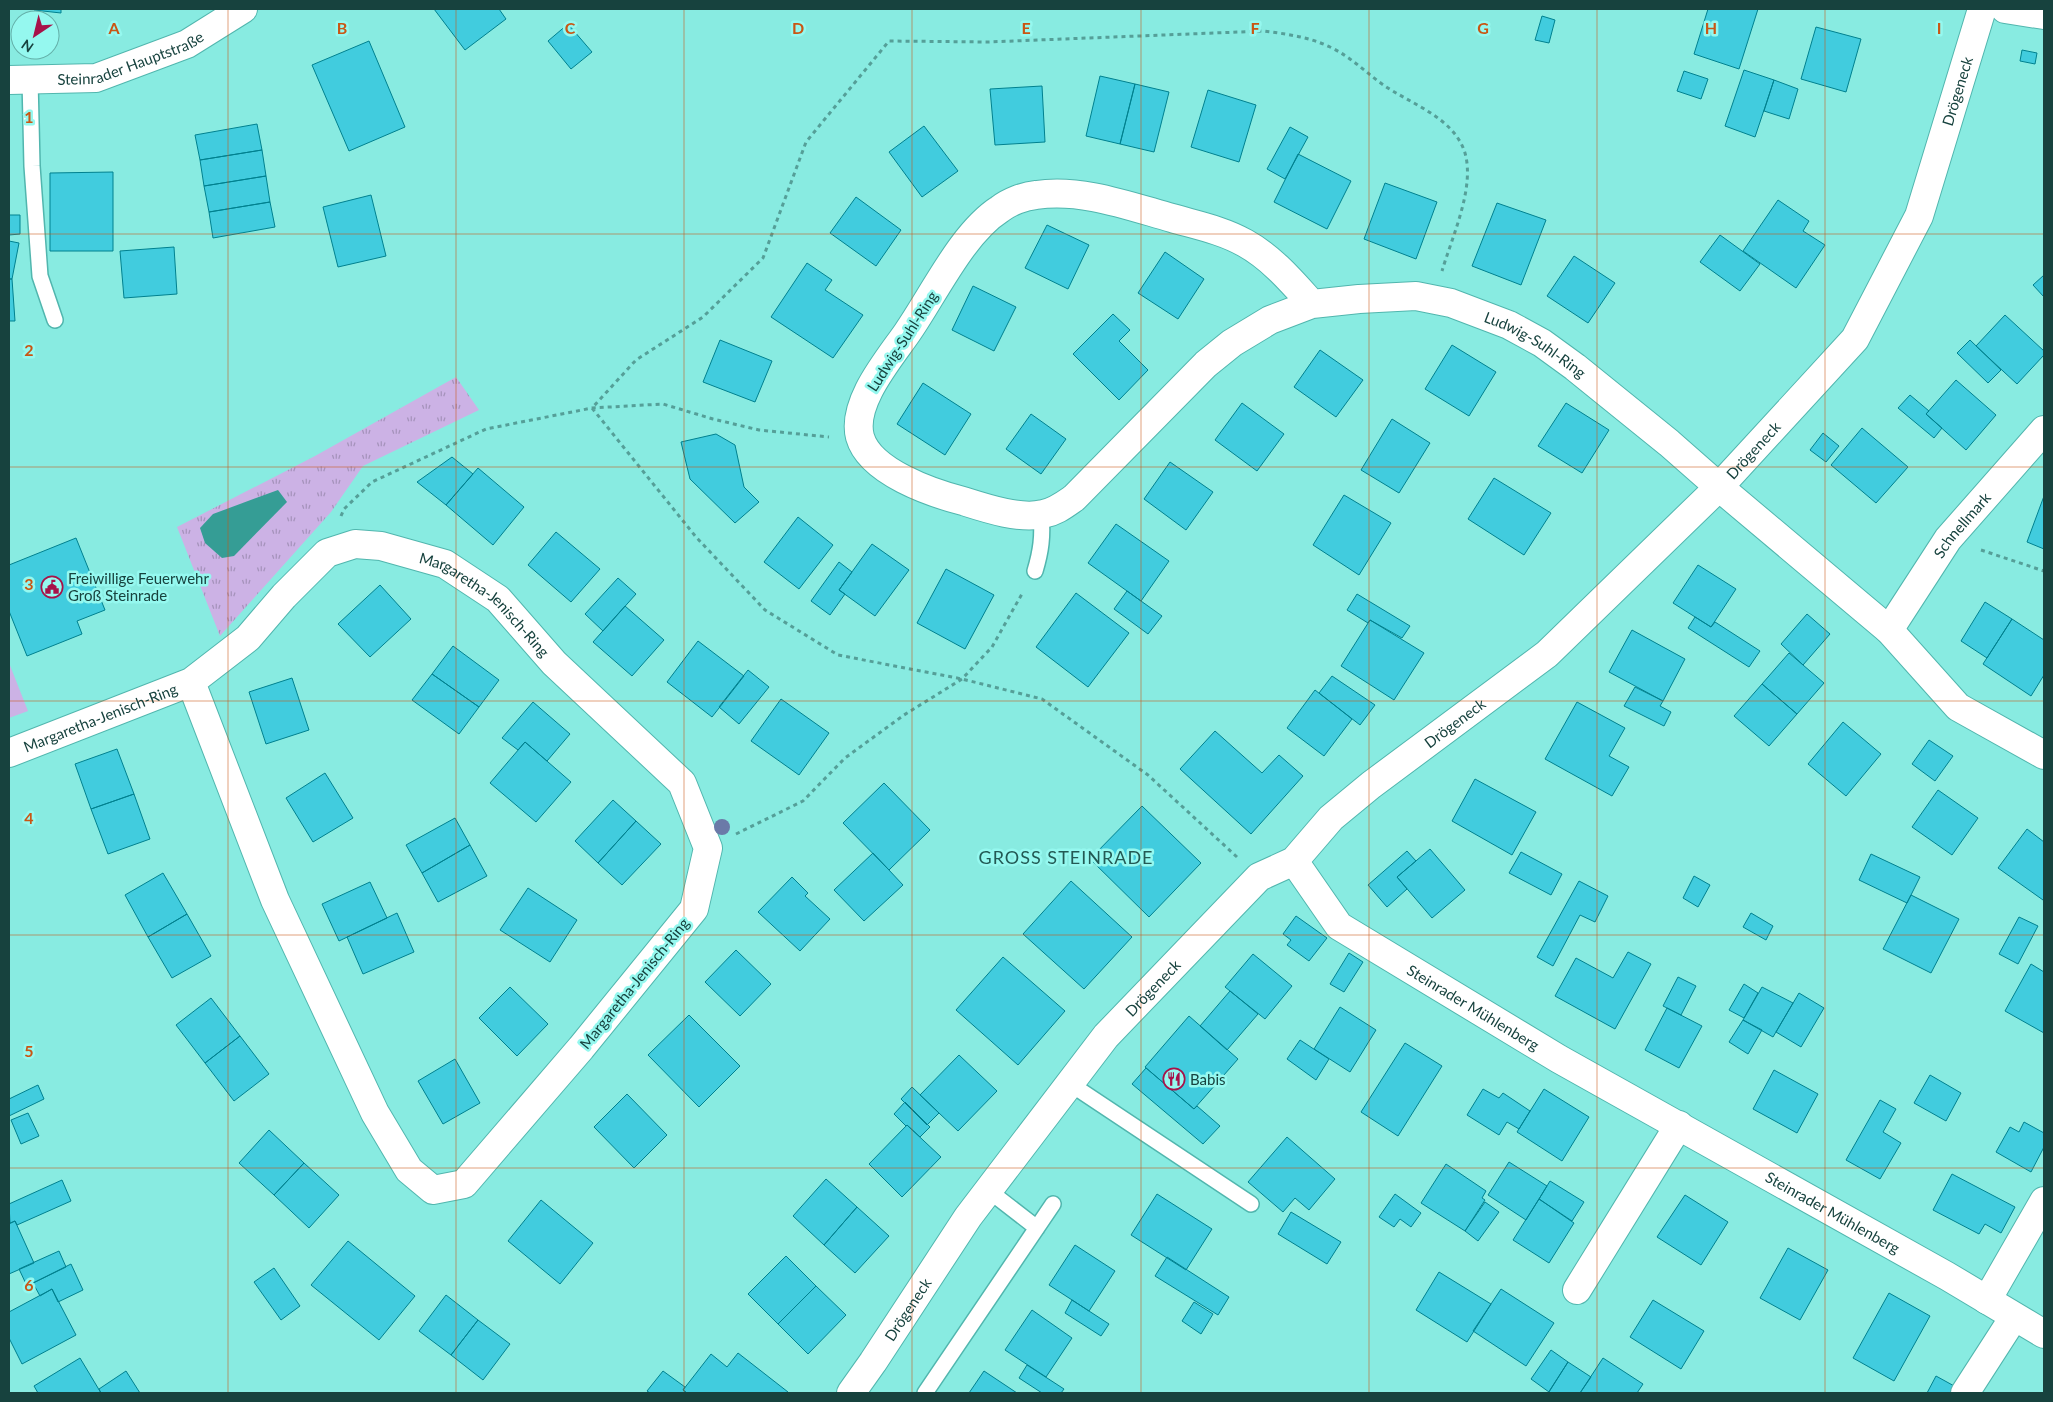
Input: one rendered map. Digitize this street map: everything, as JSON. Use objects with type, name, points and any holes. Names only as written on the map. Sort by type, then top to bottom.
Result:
[{"type":"street","name":"Steinrader Hauptstraße","points":[[19,80],[96,78],[187,44],[243,9]]},
{"type":"street","name":"Drögeneck","points":[[851,1393],[988,1190],[1106,1036],[1259,877],[1294,861],[1331,818],[1371,785],[1547,654],[1719,487],[1854,339],[1919,216],[1982,9]]},
{"type":"street","points":[[2005,9],[2044,15]]},
{"type":"street","name":"Ludwig-Suhl-Ring","points":[[1312,304],[1267,258],[1245,243],[1218,231],[1108,200],[1081,195],[1035,195],[1002,208],[987,218],[971,236],[877,377],[861,409],[858,421],[860,438],[876,460],[908,481],[933,493],[1018,514],[1041,515],[1060,508],[1074,498],[1206,364],[1232,343],[1270,320],[1312,304],[1416,296],[1436,299],[1478,311],[1542,343],[1662,437],[1719,487]]},
{"type":"street","name":"Schnellmark","points":[[1889,630],[1948,539],[2044,430]]},
{"type":"street","points":[[1719,487],[1889,630],[1958,708],[2044,755]]},
{"type":"street","name":"Margaretha-Jenisch-Ring","points":[[9,753],[191,682],[248,638],[284,596],[327,553],[354,544],[381,546],[445,564],[498,599],[554,663],[682,783],[708,848],[694,909],[581,1048],[464,1184],[433,1190],[409,1170],[375,1113],[275,900],[191,682]]},
{"type":"street","name":"Steinrader Mühlenberg","points":[[1294,861],[1339,926],[1544,1050],[2044,1334]]},
{"type":"street","points":[[1577,1290],[1679,1125]]},
{"type":"street","points":[[1986,1300],[2044,1202]]},
{"type":"street","points":[[1965,1393],[2014,1317]]},
{"type":"lane","points":[[19,80],[32,166],[40,276],[55,320]]},
{"type":"lane","points":[[1035,571],[1043,534],[1041,515]]},
{"type":"lane","points":[[1070,1083],[1251,1204]]},
{"type":"lane","points":[[988,1190],[1037,1228]]},
{"type":"lane","points":[[925,1393],[1053,1204]]},
{"type":"path","points":[[592,408],[636,360],[703,317],[763,258],[806,142],[889,41],[988,42],[1264,31],[1308,38],[1329,46],[1351,58],[1382,84],[1431,113],[1448,126],[1460,141],[1465,154],[1468,176],[1464,199],[1440,278],[1436,299]]},
{"type":"path","points":[[327,553],[344,509],[372,482],[486,429],[592,408],[663,404],[759,430],[860,438]]},
{"type":"path","points":[[592,408],[696,537],[765,610],[838,654],[1042,699],[1148,775],[1259,877]]},
{"type":"path","points":[[1948,539],[2044,571]]},
{"type":"path","points":[[708,848],[803,800],[845,758],[904,715],[962,680],[992,647],[1035,571]]},
{"type":"green space","points":[[456,377],[479,410],[363,466],[331,512],[220,636],[177,527],[315,456]]},
{"type":"green space","points":[[9,663],[28,711],[9,718]]},
{"type":"water","points":[[278,490],[287,502],[234,556],[222,558],[205,543],[200,528],[213,514]]},
{"type":"building","points":[[61,9],[61,13],[60,10],[34,10]]},
{"type":"building","points":[[434,9],[499,9],[506,19],[465,50]]},
{"type":"building","points":[[1708,9],[1758,9],[1739,69],[1694,54]]},
{"type":"building","points":[[1542,16],[1555,20],[1549,43],[1535,40]]},
{"type":"building","points":[[568,24],[592,52],[571,69],[548,41]]},
{"type":"building","points":[[1816,27],[1861,39],[1846,92],[1801,79]]},
{"type":"building","points":[[369,41],[405,127],[349,151],[312,65]]},
{"type":"building","points":[[2022,50],[2037,53],[2035,64],[2020,61]]},
{"type":"building","points":[[1744,70],[1774,80],[1755,137],[1725,126]]},
{"type":"building","points":[[1684,71],[1708,79],[1701,99],[1677,91]]},
{"type":"building","points":[[1100,76],[1135,84],[1120,144],[1086,136]]},
{"type":"building","points":[[1774,80],[1798,89],[1789,119],[1764,111]]},
{"type":"building","points":[[1135,84],[1169,92],[1154,152],[1120,144]]},
{"type":"building","points":[[1042,86],[1045,142],[995,145],[990,89]]},
{"type":"building","points":[[1208,90],[1256,105],[1239,162],[1191,147]]},
{"type":"building","points":[[257,124],[262,150],[200,160],[195,135]]},
{"type":"building","points":[[924,126],[958,171],[922,197],[889,152]]},
{"type":"building","points":[[1290,127],[1308,137],[1285,179],[1267,169]]},
{"type":"building","points":[[262,150],[266,176],[204,186],[200,160]]},
{"type":"building","points":[[1298,154],[1351,181],[1327,229],[1274,202]]},
{"type":"building","points":[[113,172],[113,251],[50,251],[50,173]]},
{"type":"building","points":[[266,176],[270,202],[209,212],[204,186]]},
{"type":"building","points":[[1385,183],[1437,202],[1416,259],[1364,239]]},
{"type":"building","points":[[371,195],[386,256],[338,267],[323,207]]},
{"type":"building","points":[[856,197],[901,230],[876,266],[830,233]]},
{"type":"building","points":[[1778,200],[1809,221],[1803,231],[1825,245],[1796,288],[1743,251]]},
{"type":"building","points":[[270,202],[275,227],[213,238],[209,212]]},
{"type":"building","points":[[1497,203],[1546,220],[1521,285],[1472,266]]},
{"type":"building","points":[[9,215],[20,215],[20,234],[9,235]]},
{"type":"building","points":[[1047,225],[1089,245],[1068,289],[1025,268]]},
{"type":"building","points":[[1720,235],[1760,264],[1740,291],[1700,262]]},
{"type":"building","points":[[9,241],[19,243],[12,279],[9,279]]},
{"type":"building","points":[[174,247],[177,294],[124,298],[120,251]]},
{"type":"building","points":[[1165,252],[1204,279],[1178,319],[1138,293]]},
{"type":"building","points":[[1574,256],[1615,283],[1588,323],[1547,296]]},
{"type":"building","points":[[807,263],[832,280],[825,290],[863,315],[833,358],[771,317]]},
{"type":"building","points":[[2044,275],[2044,297],[2033,285]]},
{"type":"building","points":[[9,279],[12,279],[15,321],[9,321]]},
{"type":"building","points":[[973,286],[1016,307],[994,351],[952,330]]},
{"type":"building","points":[[1113,314],[1130,330],[1119,341],[1148,370],[1119,400],[1073,354]]},
{"type":"building","points":[[2005,315],[2044,351],[2044,355],[2017,384],[1976,346]]},
{"type":"building","points":[[720,340],[772,361],[755,402],[703,382]]},
{"type":"building","points":[[1970,340],[2001,370],[1988,383],[1957,353]]},
{"type":"building","points":[[1452,345],[1496,372],[1469,416],[1425,389]]},
{"type":"building","points":[[1320,350],[1363,380],[1336,417],[1294,387]]},
{"type":"building","points":[[1956,380],[1996,415],[1966,450],[1926,414]]},
{"type":"building","points":[[923,383],[971,414],[945,455],[897,424]]},
{"type":"building","points":[[1910,395],[1929,411],[1926,414],[1942,428],[1934,438],[1898,408]]},
{"type":"building","points":[[1242,403],[1284,434],[1257,471],[1215,440]]},
{"type":"building","points":[[1566,403],[1609,430],[1582,473],[1538,446]]},
{"type":"building","points":[[1031,414],[1066,439],[1041,474],[1006,449]]},
{"type":"building","points":[[1392,419],[1430,443],[1399,493],[1361,470]]},
{"type":"building","points":[[1862,428],[1908,467],[1876,503],[1831,465]]},
{"type":"building","points":[[1823,433],[1839,446],[1826,462],[1810,450]]},
{"type":"building","points":[[716,434],[735,445],[744,487],[759,502],[735,523],[690,479],[681,442]]},
{"type":"building","points":[[452,457],[473,474],[446,505],[417,482]]},
{"type":"building","points":[[1170,462],[1213,492],[1186,530],[1144,499]]},
{"type":"building","points":[[478,468],[524,507],[493,545],[446,505]]},
{"type":"building","points":[[1494,478],[1551,513],[1524,555],[1468,519]]},
{"type":"building","points":[[1344,495],[1391,523],[1359,575],[1313,545]]},
{"type":"building","points":[[2044,496],[2044,549],[2027,542]]},
{"type":"building","points":[[798,517],[833,545],[799,589],[764,562]]},
{"type":"building","points":[[1116,524],[1169,561],[1141,601],[1088,563]]},
{"type":"building","points":[[556,532],[600,569],[571,602],[528,565]]},
{"type":"building","name":"Freiwillige Feuerwehr Groß Steinrade","points":[[76,538],[105,610],[77,621],[82,634],[27,656],[9,611],[9,565]]},
{"type":"building","points":[[872,544],[909,570],[875,616],[839,590]]},
{"type":"building","points":[[839,562],[852,572],[839,590],[845,594],[830,615],[811,601]]},
{"type":"building","points":[[1698,565],[1736,589],[1711,627],[1673,603]]},
{"type":"building","points":[[946,569],[994,595],[965,649],[917,623]]},
{"type":"building","points":[[618,578],[636,594],[603,631],[585,614]]},
{"type":"building","points":[[380,585],[411,619],[370,657],[338,624]]},
{"type":"building","points":[[1127,591],[1162,616],[1148,634],[1114,609]]},
{"type":"building","points":[[1076,593],[1129,633],[1088,687],[1036,647]]},
{"type":"building","points":[[1357,594],[1410,626],[1402,638],[1370,620],[1368,623],[1347,610]]},
{"type":"building","points":[[1985,602],[2012,619],[1987,658],[1961,641]]},
{"type":"building","points":[[625,606],[664,640],[632,676],[593,642]]},
{"type":"building","points":[[1807,614],[1830,634],[1803,665],[1781,644]]},
{"type":"building","points":[[1695,617],[1711,627],[1715,622],[1760,651],[1749,667],[1688,628]]},
{"type":"building","points":[[2012,619],[2044,640],[2044,675],[2031,696],[1983,664]]},
{"type":"building","points":[[1370,620],[1424,653],[1394,700],[1341,666]]},
{"type":"building","points":[[1632,630],[1685,659],[1663,701],[1609,672]]},
{"type":"building","points":[[698,641],[744,676],[712,717],[667,682]]},
{"type":"building","points":[[453,646],[499,680],[479,707],[432,674]]},
{"type":"building","points":[[1789,653],[1824,683],[1797,714],[1762,684]]},
{"type":"building","points":[[748,670],[769,687],[739,724],[719,707]]},
{"type":"building","points":[[432,674],[479,707],[459,734],[412,700]]},
{"type":"building","points":[[1332,676],[1375,705],[1360,725],[1319,693]]},
{"type":"building","points":[[292,678],[309,730],[266,744],[249,692]]},
{"type":"building","points":[[1762,684],[1797,714],[1769,746],[1734,716]]},
{"type":"building","points":[[1635,687],[1663,701],[1660,706],[1671,712],[1664,726],[1624,706]]},
{"type":"building","points":[[1315,690],[1352,719],[1324,756],[1287,728]]},
{"type":"building","points":[[781,699],[829,733],[799,775],[751,741]]},
{"type":"building","points":[[533,702],[570,734],[547,761],[525,742],[518,750],[502,738]]},
{"type":"building","points":[[1577,702],[1625,728],[1609,756],[1629,767],[1612,796],[1545,759]]},
{"type":"building","points":[[1843,722],[1881,754],[1846,796],[1808,764]]},
{"type":"building","points":[[1215,731],[1262,773],[1279,755],[1303,776],[1251,834],[1180,769]]},
{"type":"building","points":[[1929,740],[1953,756],[1935,781],[1912,764]]},
{"type":"building","points":[[525,742],[571,782],[536,822],[490,783]]},
{"type":"building","points":[[117,749],[134,794],[91,809],[75,764]]},
{"type":"building","points":[[325,773],[353,818],[313,842],[286,798]]},
{"type":"building","points":[[1475,779],[1536,812],[1512,855],[1452,821]]},
{"type":"building","points":[[884,783],[930,830],[889,870],[843,823]]},
{"type":"building","points":[[1938,790],[1978,818],[1952,855],[1912,827]]},
{"type":"building","points":[[134,794],[150,839],[108,854],[91,809]]},
{"type":"building","points":[[613,800],[636,821],[598,863],[575,841]]},
{"type":"building","points":[[1142,806],[1201,863],[1149,917],[1090,859]]},
{"type":"building","points":[[455,818],[470,845],[422,873],[406,845]]},
{"type":"building","points":[[636,821],[661,844],[622,885],[598,863]]},
{"type":"building","points":[[2027,829],[2044,842],[2043,900],[1998,868]]},
{"type":"building","points":[[470,845],[487,876],[438,902],[422,873]]},
{"type":"building","points":[[1430,849],[1465,890],[1432,918],[1397,877]]},
{"type":"building","points":[[1407,851],[1416,861],[1397,877],[1407,889],[1387,907],[1368,885]]},
{"type":"building","points":[[1521,852],[1562,874],[1551,895],[1509,873]]},
{"type":"building","points":[[873,853],[903,885],[864,921],[834,890]]},
{"type":"building","points":[[1871,854],[1920,877],[1907,903],[1859,880]]},
{"type":"building","points":[[163,873],[187,914],[148,937],[125,895]]},
{"type":"building","points":[[1694,876],[1710,885],[1698,907],[1683,898]]},
{"type":"building","points":[[792,877],[808,893],[805,896],[830,919],[800,951],[758,912]]},
{"type":"building","points":[[1071,881],[1132,937],[1084,989],[1023,934]]},
{"type":"building","points":[[1579,881],[1608,896],[1595,922],[1580,915],[1553,966],[1537,957]]},
{"type":"building","points":[[370,882],[387,918],[339,941],[322,904]]},
{"type":"building","points":[[528,888],[577,920],[550,962],[500,930]]},
{"type":"building","points":[[1911,895],[1959,919],[1931,973],[1883,949]]},
{"type":"building","points":[[397,913],[414,952],[363,974],[347,937]]},
{"type":"building","points":[[1751,913],[1773,926],[1766,940],[1743,927]]},
{"type":"building","points":[[187,914],[211,956],[172,978],[148,937]]},
{"type":"building","points":[[1296,916],[1327,938],[1309,961],[1287,945],[1291,940],[1283,934]]},
{"type":"building","points":[[2019,917],[2038,926],[2018,964],[1999,954]]},
{"type":"building","points":[[736,950],[771,984],[740,1016],[705,982]]},
{"type":"building","points":[[1628,952],[1651,964],[1615,1029],[1555,996],[1576,958],[1613,978]]},
{"type":"building","points":[[1349,953],[1363,962],[1344,992],[1330,984]]},
{"type":"building","points":[[1253,954],[1292,986],[1265,1019],[1225,987]]},
{"type":"building","points":[[1003,957],[1065,1011],[1018,1065],[956,1010]]},
{"type":"building","points":[[2031,964],[2044,972],[2044,1033],[2005,1011]]},
{"type":"building","points":[[1678,977],[1696,986],[1681,1015],[1663,1006]]},
{"type":"building","points":[[1744,984],[1758,993],[1744,1018],[1729,1010]]},
{"type":"building","points":[[510,987],[548,1024],[517,1056],[479,1018]]},
{"type":"building","points":[[1762,987],[1793,1003],[1773,1037],[1743,1020]]},
{"type":"building","points":[[1230,991],[1258,1014],[1227,1050],[1200,1026]]},
{"type":"building","points":[[1799,993],[1824,1008],[1801,1047],[1776,1032]]},
{"type":"building","points":[[211,998],[240,1036],[205,1063],[176,1025]]},
{"type":"building","points":[[1340,1007],[1376,1030],[1350,1072],[1314,1049]]},
{"type":"building","points":[[1667,1008],[1702,1026],[1679,1068],[1645,1050]]},
{"type":"building","points":[[689,1015],[740,1066],[699,1107],[648,1055]]},
{"type":"building","points":[[1189,1016],[1238,1059],[1194,1109],[1145,1067]]},
{"type":"building","points":[[1743,1020],[1762,1030],[1748,1054],[1729,1042]]},
{"type":"building","points":[[240,1036],[269,1074],[234,1101],[205,1063]]},
{"type":"building","points":[[1300,1040],[1329,1059],[1316,1080],[1287,1059]]},
{"type":"building","points":[[1405,1043],[1442,1066],[1398,1136],[1361,1112]]},
{"type":"building","points":[[959,1055],[997,1091],[958,1131],[920,1095]]},
{"type":"building","points":[[455,1059],[480,1103],[443,1124],[418,1081]]},
{"type":"building","points":[[1146,1068],[1194,1109],[1197,1106],[1220,1126],[1203,1144],[1132,1084]]},
{"type":"building","points":[[1774,1070],[1818,1094],[1797,1133],[1753,1109]]},
{"type":"building","points":[[1930,1075],[1961,1093],[1946,1121],[1914,1103]]},
{"type":"building","points":[[38,1085],[44,1099],[9,1116],[9,1099]]},
{"type":"building","points":[[912,1087],[939,1113],[927,1125],[901,1099]]},
{"type":"building","points":[[1483,1089],[1499,1098],[1503,1093],[1530,1111],[1519,1129],[1507,1122],[1499,1135],[1467,1115]]},
{"type":"building","points":[[1544,1089],[1589,1117],[1562,1161],[1517,1132]]},
{"type":"building","points":[[627,1094],[667,1135],[634,1168],[594,1127]]},
{"type":"building","points":[[1880,1100],[1896,1109],[1883,1132],[1901,1143],[1880,1179],[1846,1160]]},
{"type":"building","points":[[905,1102],[930,1127],[920,1137],[894,1114]]},
{"type":"building","points":[[28,1113],[39,1136],[21,1144],[11,1120]]},
{"type":"building","points":[[2024,1122],[2044,1133],[2044,1147],[2031,1172],[1996,1152],[2010,1127],[2019,1132]]},
{"type":"building","points":[[907,1125],[941,1157],[902,1197],[869,1164]]},
{"type":"building","points":[[269,1130],[304,1163],[274,1195],[239,1163]]},
{"type":"building","points":[[1287,1137],[1335,1179],[1309,1210],[1295,1198],[1283,1212],[1248,1182]]},
{"type":"building","points":[[1509,1162],[1547,1186],[1526,1220],[1488,1195]]},
{"type":"building","points":[[304,1163],[339,1195],[309,1228],[274,1195]]},
{"type":"building","points":[[1446,1164],[1486,1191],[1482,1198],[1485,1200],[1465,1231],[1421,1203]]},
{"type":"building","points":[[1952,1174],[2015,1207],[2001,1233],[1985,1224],[1979,1234],[1933,1210]]},
{"type":"building","points":[[826,1179],[857,1207],[824,1245],[793,1216]]},
{"type":"building","points":[[62,1180],[71,1201],[17,1225],[15,1221],[10,1223],[9,1204]]},
{"type":"building","points":[[1550,1181],[1584,1202],[1572,1221],[1539,1199]]},
{"type":"building","points":[[1157,1194],[1212,1229],[1186,1270],[1131,1235]]},
{"type":"building","points":[[1395,1194],[1421,1213],[1411,1227],[1400,1219],[1394,1227],[1379,1217]]},
{"type":"building","points":[[1685,1195],[1728,1222],[1701,1265],[1657,1237]]},
{"type":"building","points":[[1539,1199],[1574,1223],[1549,1263],[1513,1240]]},
{"type":"building","points":[[541,1200],[593,1243],[560,1284],[508,1241]]},
{"type":"building","points":[[1485,1202],[1499,1212],[1478,1241],[1465,1231]]},
{"type":"building","points":[[857,1207],[889,1236],[855,1273],[824,1245]]},
{"type":"building","points":[[1291,1212],[1341,1242],[1327,1264],[1278,1234]]},
{"type":"building","points":[[15,1221],[34,1263],[9,1274],[9,1224]]},
{"type":"building","points":[[348,1241],[415,1296],[379,1340],[311,1285]]},
{"type":"building","points":[[1075,1245],[1115,1271],[1089,1311],[1049,1285]]},
{"type":"building","points":[[1788,1248],[1828,1270],[1800,1320],[1760,1298]]},
{"type":"building","points":[[59,1251],[66,1267],[27,1286],[19,1269]]},
{"type":"building","points":[[786,1256],[816,1286],[778,1324],[748,1294]]},
{"type":"building","points":[[1167,1257],[1229,1297],[1218,1315],[1155,1276]]},
{"type":"building","points":[[71,1264],[83,1290],[58,1302],[52,1289],[40,1296],[33,1283]]},
{"type":"building","points":[[274,1268],[300,1306],[281,1320],[254,1282]]},
{"type":"building","points":[[1439,1272],[1491,1304],[1467,1342],[1416,1310]]},
{"type":"building","points":[[816,1286],[846,1315],[808,1354],[778,1324]]},
{"type":"building","points":[[52,1289],[76,1335],[22,1364],[9,1338],[9,1312]]},
{"type":"building","points":[[1501,1289],[1554,1323],[1526,1366],[1473,1331]]},
{"type":"building","points":[[1889,1293],[1930,1316],[1894,1381],[1853,1358]]},
{"type":"building","points":[[446,1295],[478,1320],[451,1355],[419,1331]]},
{"type":"building","points":[[1072,1300],[1109,1324],[1101,1336],[1065,1313]]},
{"type":"building","points":[[1653,1300],[1704,1331],[1681,1369],[1630,1337]]},
{"type":"building","points":[[1194,1302],[1213,1314],[1201,1334],[1182,1321]]},
{"type":"building","points":[[1032,1310],[1072,1338],[1046,1377],[1005,1350]]},
{"type":"building","points":[[478,1320],[510,1344],[483,1380],[451,1355]]},
{"type":"building","points":[[1551,1350],[1568,1362],[1549,1392],[1531,1379]]},
{"type":"building","points":[[738,1353],[788,1392],[687,1393],[683,1390],[711,1354],[727,1367]]},
{"type":"building","points":[[80,1358],[101,1393],[38,1393],[34,1386]]},
{"type":"building","points":[[1603,1358],[1643,1384],[1637,1393],[1580,1393]]},
{"type":"building","points":[[1568,1362],[1591,1377],[1580,1393],[1548,1393]]},
{"type":"building","points":[[1027,1365],[1064,1389],[1061,1393],[1042,1393],[1019,1378]]},
{"type":"building","points":[[126,1371],[140,1393],[101,1393],[99,1389]]},
{"type":"building","points":[[663,1371],[685,1387],[683,1390],[687,1393],[650,1393],[647,1391]]},
{"type":"building","points":[[984,1371],[1017,1393],[969,1393]]},
{"type":"building","points":[[1936,1376],[1956,1387],[1953,1393],[1927,1393]]},
{"type":"place","name":"Freiwillige Feuerwehr Groß Steinrade","points":[[52,587]]},
{"type":"place","name":"Babis","points":[[1174,1079]]},
{"type":"district","name":"GROSS STEINRADE","points":[[1066,857]]}]
